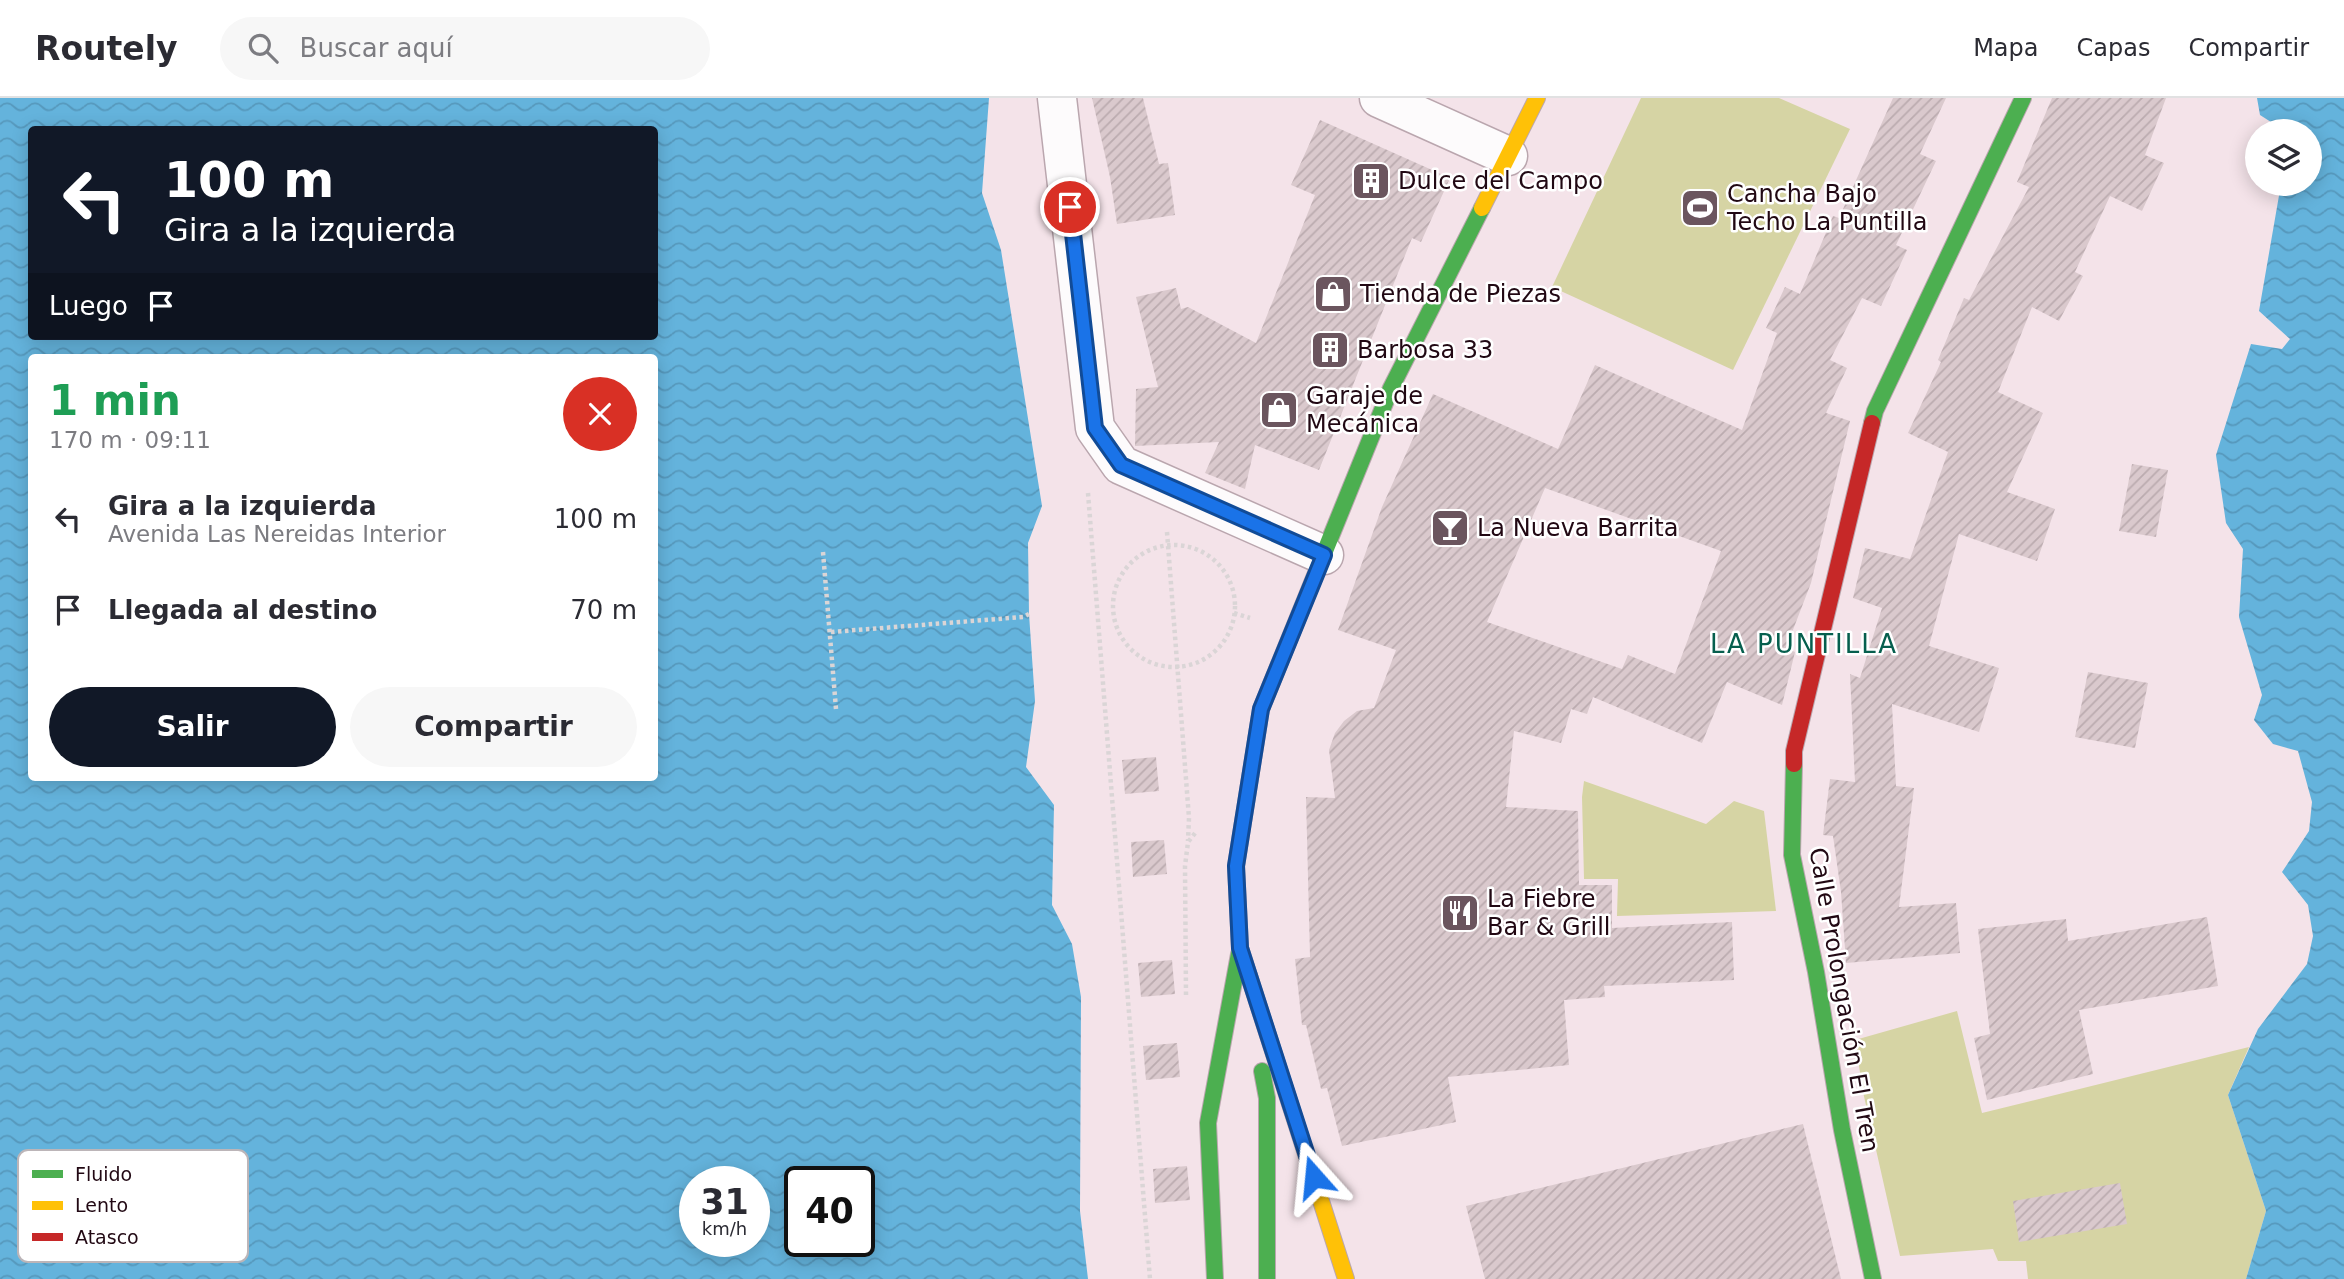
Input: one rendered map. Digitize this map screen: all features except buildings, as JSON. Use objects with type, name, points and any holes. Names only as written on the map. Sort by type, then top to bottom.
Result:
[{"type":"street","points":[[1057,98],[1095,428],[1121,465],[1324,555]]},
{"type":"street","points":[[1379,98],[1508,156]]},
{"type":"street","points":[[1267,1279],[1267,1098],[1240,948],[1236,866],[1261,709],[1391,388],[1537,98]]},
{"type":"street","name":"Calle Prolongación El Tren","points":[[1873,1279],[1842,1130],[1816,972],[1792,855],[1794,751],[1875,411],[2024,98]]},
{"type":"street","points":[[1215,1279],[1209,1123],[1240,948]]},
{"type":"street","points":[[1240,948],[1346,1279]]},
{"type":"path","points":[[1107,445],[1086,466],[1150,1279]]},
{"type":"path","points":[[1163,484],[1189,818],[1188,842]]},
{"type":"path","points":[[1168,544],[1188,546],[1206,554],[1221,566],[1235,601],[1234,613],[1226,638],[1213,653],[1196,663],[1177,667],[1159,666],[1141,658],[1127,646],[1117,629],[1112,610],[1114,591],[1122,573],[1134,559],[1151,549],[1168,544]]},
{"type":"path","points":[[822,552],[836,709]]},
{"type":"path","points":[[1234,613],[1250,618]]},
{"type":"path","points":[[831,632],[1023,617],[1029,614]]},
{"type":"shaded area","name":"Cancha Bajo Techo La Puntilla","points":[[1641,98],[1779,98],[1850,129],[1733,370],[1552,287]]},
{"type":"shaded area","points":[[1584,781],[1706,824],[1734,801],[1764,811],[1776,911],[1617,916],[1618,879],[1584,879]]},
{"type":"shaded area","points":[[1957,1011],[1982,1113],[2249,1047],[2228,1095],[2266,1211],[2246,1279],[2028,1279],[2026,1261],[1998,1261],[1993,1249],[1900,1256],[1863,1092],[1855,1040]]},
{"type":"water","points":[[0,98],[989,98],[982,193],[1001,250],[1042,506],[1028,543],[1029,614],[1035,701],[1026,767],[1054,805],[1052,905],[1072,944],[1081,997],[1080,1211],[1088,1279],[0,1279]]},
{"type":"water","points":[[2257,98],[2344,98],[2344,1279],[2246,1279],[2266,1211],[2228,1095],[2258,1029],[2307,964],[2313,936],[2308,905],[2282,872],[2309,831],[2312,802],[2298,751],[2273,744],[2254,720],[2262,695],[2239,617],[2243,549],[2226,523],[2216,455],[2251,344],[2282,349],[2290,339],[2259,311],[2279,196],[2322,196],[2322,119],[2266,119],[2260,115]]},
{"type":"traffic: fast","points":[[1872,423],[1875,411],[2023,98]]},
{"type":"traffic: fast","points":[[1249,976],[1240,948],[1236,866],[1261,709],[1391,388],[1482,208]]},
{"type":"traffic: fast","points":[[1794,764],[1792,855],[1816,972],[1842,1130],[1873,1279]]},
{"type":"traffic: fast","points":[[1215,1279],[1208,1123],[1239,954]]},
{"type":"traffic: fast","points":[[1262,1071],[1267,1098],[1267,1279]]},
{"type":"traffic: slow","points":[[1482,208],[1537,98]]},
{"type":"traffic: slow","points":[[1249,976],[1346,1279]]},
{"type":"traffic: jam","points":[[1794,764],[1794,751],[1872,423]]},
{"type":"place","name":"Dulce del Campo","points":[[1371,181]]},
{"type":"place","name":"Cancha Bajo Techo La Puntilla","points":[[1700,208]]},
{"type":"place","name":"Tienda de Piezas","points":[[1333,294]]},
{"type":"place","name":"Barbosa 33","points":[[1330,350]]},
{"type":"place","name":"Garaje de Mecánica","points":[[1279,410]]},
{"type":"place","name":"La Nueva Barrita","points":[[1450,528]]},
{"type":"place","name":"La Fiebre Bar & Grill","points":[[1460,913]]},
{"type":"district","name":"LA PUNTILLA","points":[[1804,644]]},
{"type":"route","points":[[1070,207],[1095,428],[1121,465],[1324,555],[1261,709],[1236,866],[1240,948],[1314,1177]]}]
